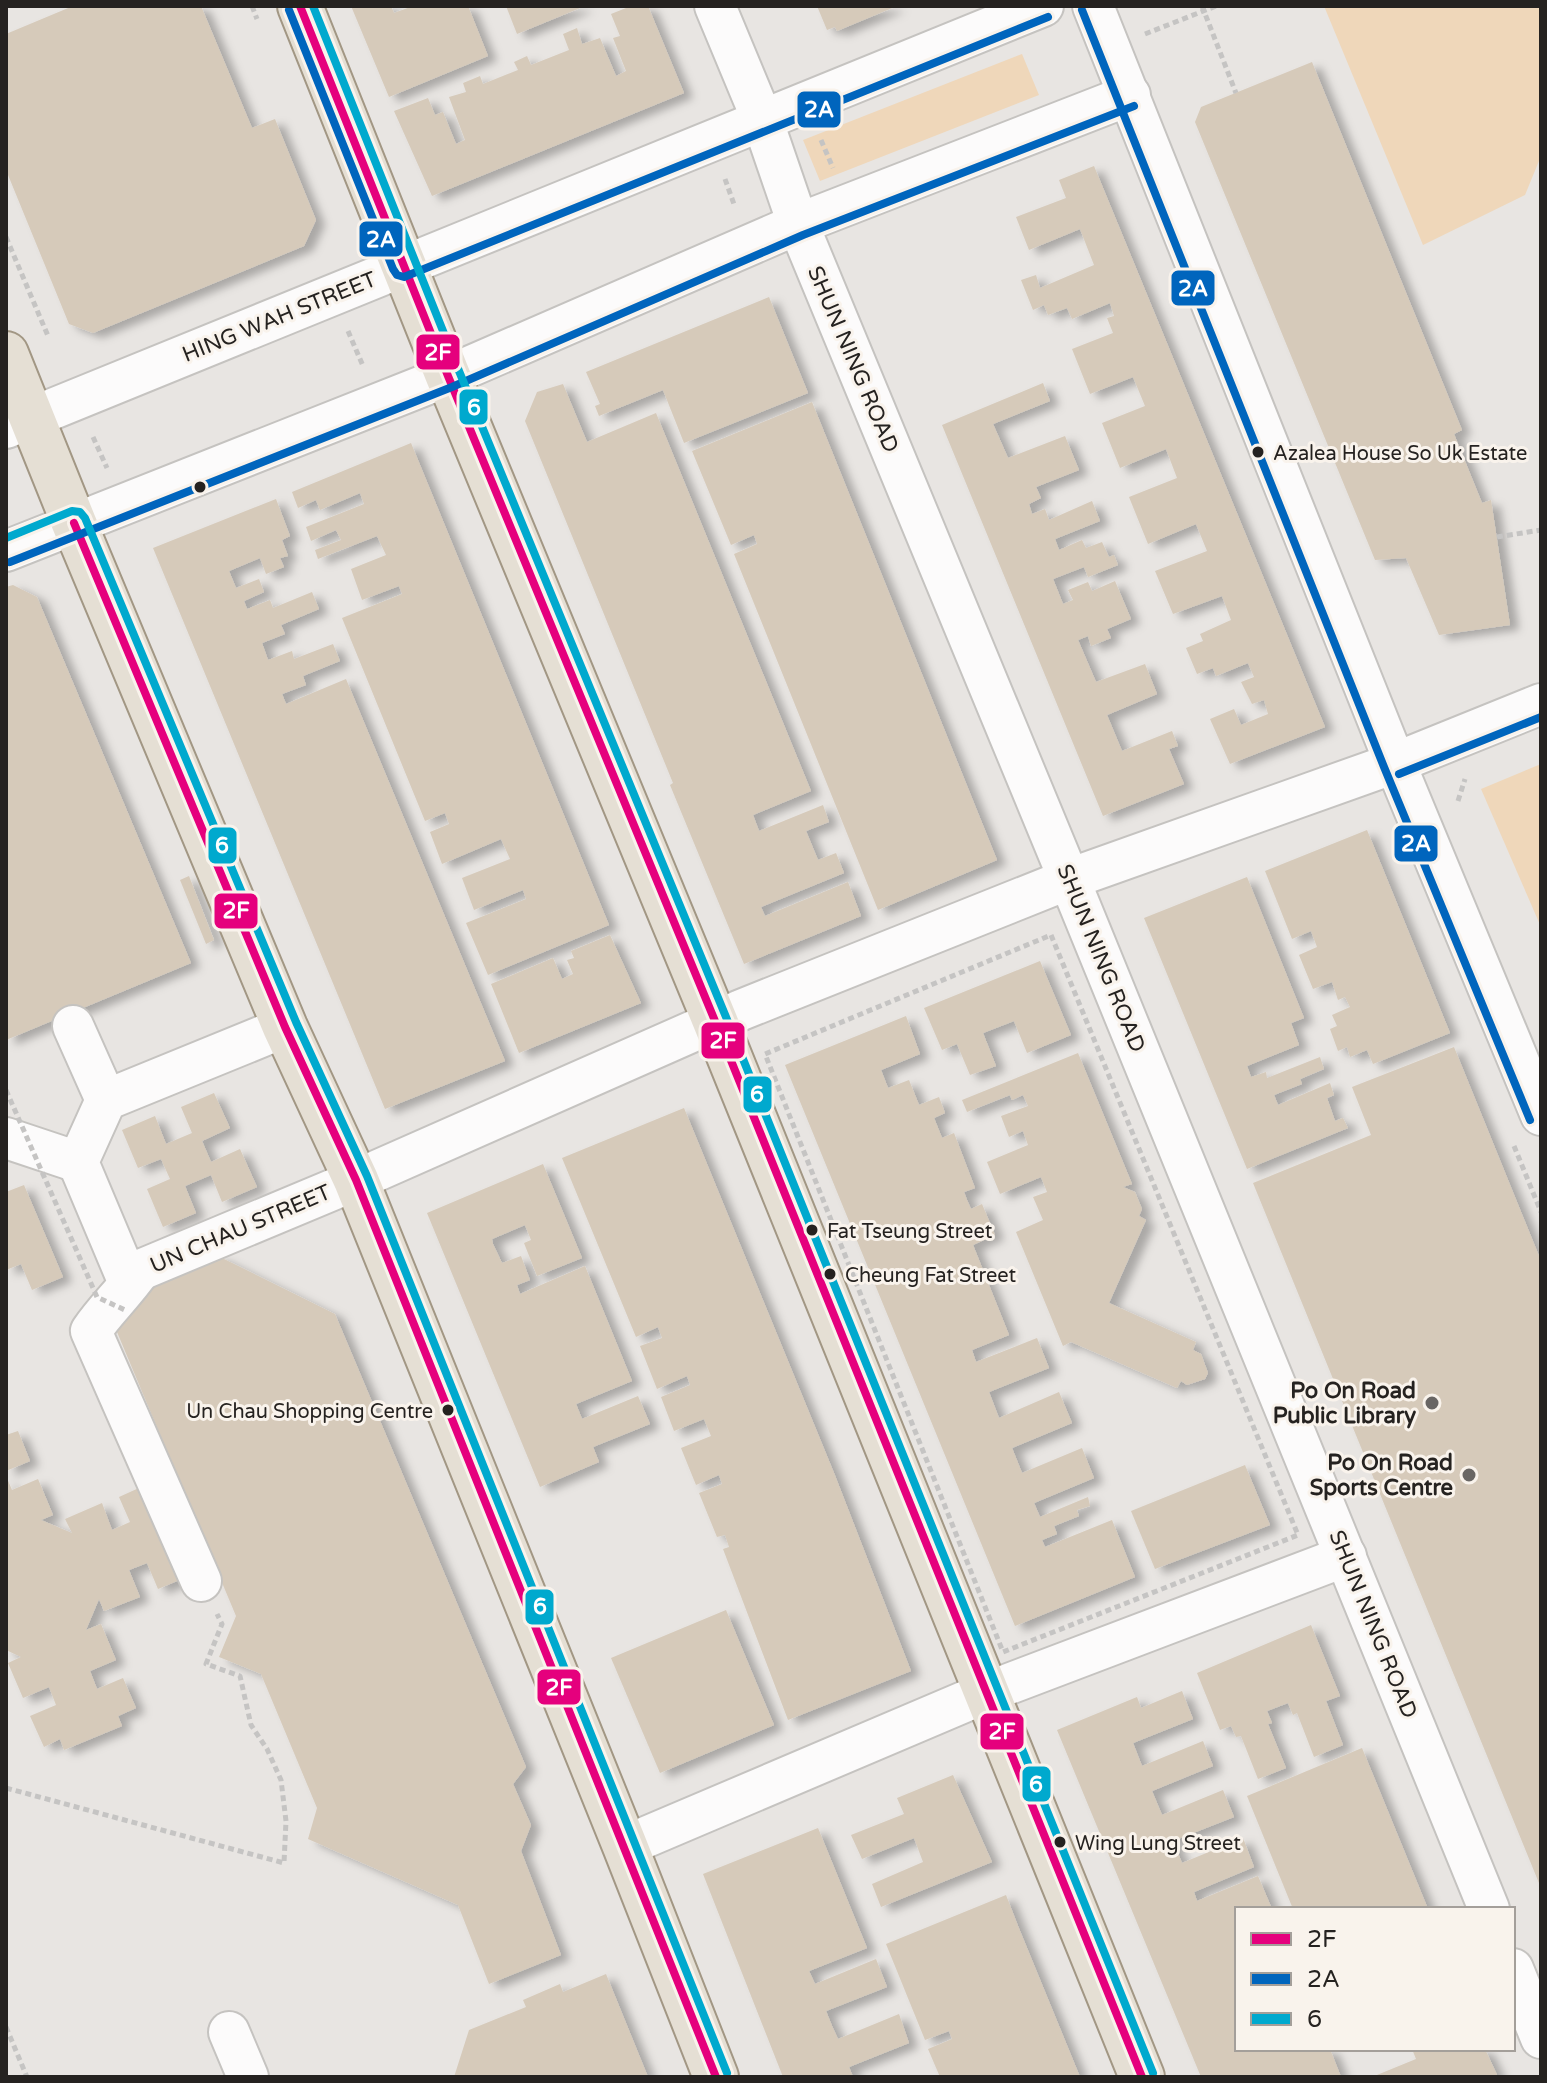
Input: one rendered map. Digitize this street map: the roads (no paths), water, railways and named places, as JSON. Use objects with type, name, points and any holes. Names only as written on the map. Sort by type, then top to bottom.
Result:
[{"type":"main road","points":[[300,6],[1142,2077]]},
{"type":"main road","name":"UN CHAU STREET","points":[[6,354],[19,423],[74,523],[285,1027],[356,1180],[716,2077]]},
{"type":"street","name":"SHUN NING ROAD","points":[[715,6],[762,119],[798,224],[1488,1907]]},
{"type":"street","name":"HING WAH STREET","points":[[19,423],[1043,6]]},
{"type":"street","points":[[1093,6],[1395,763],[1541,1115]]},
{"type":"street","points":[[6,551],[448,376],[798,224],[1130,95]]},
{"type":"street","points":[[356,1180],[715,1021],[1069,879],[1395,763],[1541,704]]},
{"type":"street","points":[[73,1026],[106,1100]]},
{"type":"street","points":[[6,1138],[78,1162],[106,1100],[285,1027]]},
{"type":"street","name":"UN CHAU STREET","points":[[78,1162],[126,1276],[356,1180]]},
{"type":"street","points":[[140,1270],[125,1292],[111,1302],[91,1331],[201,1581]]},
{"type":"street","points":[[625,1846],[985,1693],[1346,1556]]},
{"type":"street","points":[[1515,1974],[1541,2038]]},
{"type":"street","points":[[229,2032],[248,2077]]},
{"type":"place","name":"Azalea House So Uk Estate","points":[[1258,452]]},
{"type":"place","name":"Fat Tseung Street","points":[[812,1230]]},
{"type":"place","name":"Cheung Fat Street","points":[[830,1274]]},
{"type":"place","name":"Po On Road Public Library","points":[[1432,1403]]},
{"type":"place","name":"Un Chau Shopping Centre","points":[[448,1410]]},
{"type":"place","name":"Po On Road Sports Centre","points":[[1469,1475]]},
{"type":"place","name":"Wing Lung Street","points":[[1060,1842]]}]
